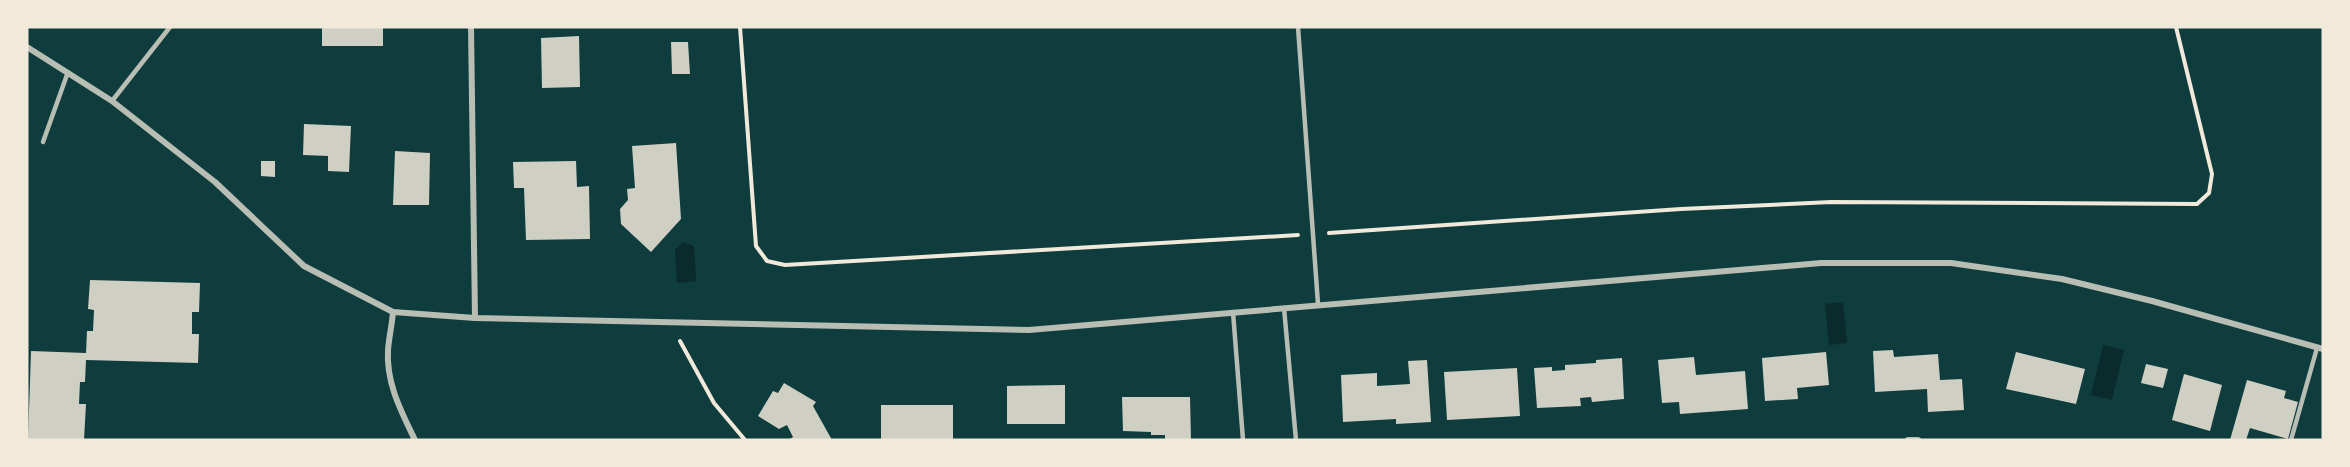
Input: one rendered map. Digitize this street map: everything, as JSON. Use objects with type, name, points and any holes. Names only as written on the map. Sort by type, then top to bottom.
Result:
[{"type":"street","points":[[471,27],[475,318]]},
{"type":"street","points":[[27,47],[112,101],[215,182],[304,266],[393,312],[475,318],[1029,330],[1821,263],[1951,263],[2062,279],[2152,301],[2320,349]]},
{"type":"street","points":[[393,312],[388,351],[391,382],[398,404],[415,440]]},
{"type":"street","points":[[1908,440],[1918,440]]},
{"type":"lane","points":[[112,101],[170,27]]},
{"type":"lane","points":[[1298,27],[1318,304]]},
{"type":"lane","points":[[43,142],[68,72]]},
{"type":"lane","points":[[1284,308],[1296,440]]},
{"type":"lane","points":[[1233,312],[1243,440]]},
{"type":"lane","points":[[2291,440],[2320,349]]},
{"type":"path","points":[[740,27],[756,246],[767,261],[785,265],[1313,234],[1681,209],[1831,202],[2198,204],[2209,193],[2212,174],[2176,27]]},
{"type":"path","points":[[674,322],[684,349],[714,403],[745,440]]},
{"type":"water","points":[[683,242],[694,246],[696,281],[677,283],[675,248]]},
{"type":"water","points":[[1843,302],[1847,343],[1829,345],[1825,304]]},
{"type":"water","points":[[2103,345],[2124,350],[2112,400],[2091,395]]},
{"type":"building","points":[[322,27],[383,27],[383,46],[322,46]]},
{"type":"building","points":[[579,36],[580,87],[542,88],[541,38]]},
{"type":"building","points":[[671,42],[688,42],[690,74],[672,74]]},
{"type":"building","points":[[304,124],[351,126],[349,172],[328,171],[328,156],[303,155]]},
{"type":"building","points":[[676,143],[681,219],[651,252],[621,224],[620,209],[628,200],[627,189],[635,188],[632,146]]},
{"type":"building","points":[[395,151],[430,153],[429,205],[393,205]]},
{"type":"building","points":[[261,161],[275,161],[275,177],[261,176]]},
{"type":"building","points":[[576,161],[577,187],[589,186],[590,239],[526,240],[524,188],[514,188],[513,162]]},
{"type":"building","points":[[90,280],[200,283],[199,312],[192,312],[192,334],[199,334],[198,363],[86,360],[85,382],[80,382],[79,404],[86,404],[84,440],[28,440],[31,351],[86,353],[87,331],[93,331],[94,310],[88,309]]},
{"type":"building","points":[[1893,350],[1894,357],[1938,354],[1940,380],[1962,379],[1964,410],[1928,412],[1927,389],[1875,392],[1873,351]]},
{"type":"building","points":[[1826,352],[1829,385],[1797,388],[1798,399],[1765,401],[1762,358]]},
{"type":"building","points":[[2016,352],[2085,369],[2076,404],[2006,389]]},
{"type":"building","points":[[1694,357],[1696,375],[1745,371],[1748,409],[1680,414],[1679,402],[1662,403],[1658,360]]},
{"type":"building","points":[[1622,358],[1624,399],[1592,402],[1591,397],[1580,398],[1581,406],[1537,408],[1534,368],[1552,367],[1552,371],[1565,370],[1565,365]]},
{"type":"building","points":[[1427,360],[1431,422],[1396,424],[1396,419],[1343,422],[1341,375],[1377,373],[1377,386],[1410,384],[1408,361]]},
{"type":"building","points":[[2146,364],[2168,369],[2163,388],[2141,383]]},
{"type":"building","points":[[1517,368],[1520,416],[1447,420],[1444,372]]},
{"type":"building","points":[[2184,374],[2222,385],[2210,431],[2172,420]]},
{"type":"building","points":[[2247,380],[2286,391],[2284,398],[2298,402],[2288,439],[2250,428],[2246,440],[2230,440]]},
{"type":"building","points":[[784,383],[816,402],[813,406],[832,440],[788,440],[793,437],[787,425],[779,429],[758,416],[773,391],[778,393]]},
{"type":"building","points":[[1065,385],[1065,424],[1007,424],[1007,386]]},
{"type":"building","points":[[1122,397],[1190,397],[1191,440],[1165,440],[1165,435],[1151,435],[1151,432],[1123,431]]},
{"type":"building","points":[[881,405],[953,405],[953,440],[881,440]]}]
